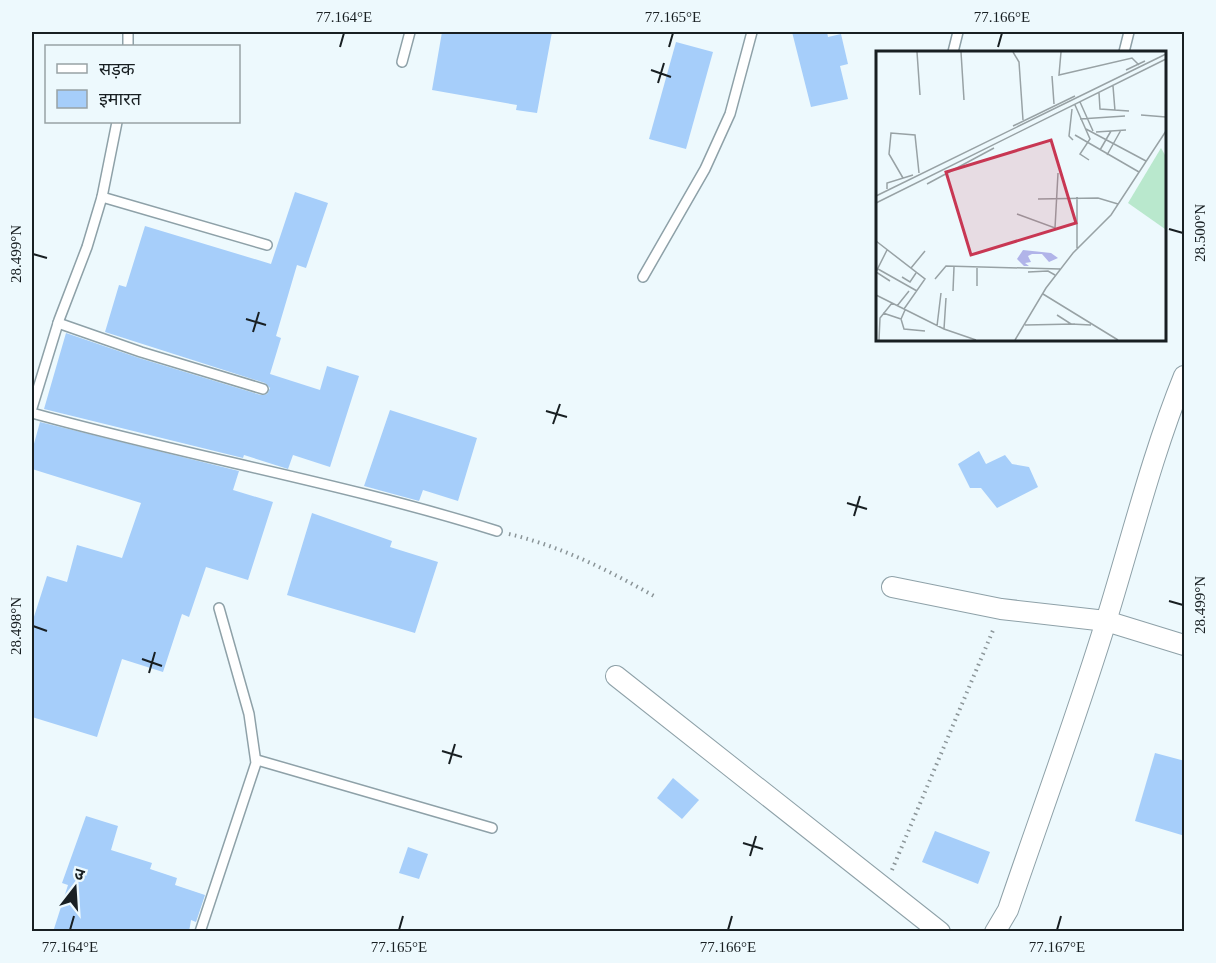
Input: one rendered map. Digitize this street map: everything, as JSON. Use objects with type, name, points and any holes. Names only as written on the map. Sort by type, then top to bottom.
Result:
[{"type":"street","points":[[995,932],[1008,910],[1106,621],[1138,508],[1184,376]]},
{"type":"street","points":[[892,587],[1001,609],[1106,621],[1185,645]]},
{"type":"street","points":[[616,676],[940,932]]},
{"type":"lane","points":[[402,62],[410,32]]},
{"type":"lane","points":[[643,277],[718,142],[730,114],[752,32]]},
{"type":"lane","points":[[953,51],[958,32]]},
{"type":"lane","points":[[1124,51],[1129,32]]},
{"type":"lane","points":[[32,408],[58,323],[87,247],[102,197],[117,123]]},
{"type":"lane","points":[[102,197],[267,245]]},
{"type":"lane","points":[[58,323],[132,349],[263,389]]},
{"type":"lane","points":[[32,413],[237,466],[310,479],[496,531]]},
{"type":"lane","points":[[200,932],[256,760],[249,714],[219,608]]},
{"type":"lane","points":[[256,760],[492,828]]},
{"type":"path","points":[[496,531],[559,549],[613,573],[654,596]]},
{"type":"path","points":[[885,887],[1001,609]]},
{"type":"building","points":[[442,32],[552,32],[537,113],[516,110],[517,105],[432,90]]},
{"type":"building","points":[[792,32],[827,32],[828,37],[841,34],[848,64],[840,66],[848,99],[811,107]]},
{"type":"building","points":[[676,42],[713,52],[686,149],[649,139]]},
{"type":"building","points":[[295,192],[328,203],[306,268],[297,265],[276,336],[281,338],[270,374],[320,390],[327,366],[359,376],[330,467],[293,455],[288,469],[244,455],[243,458],[44,409],[66,333],[139,358],[261,395],[267,394],[270,388],[265,383],[105,332],[119,285],[126,287],[145,226],[271,264]]},
{"type":"building","points":[[390,410],[477,438],[458,501],[423,490],[419,501],[364,486]]},
{"type":"building","points":[[40,422],[239,471],[233,490],[273,502],[248,580],[206,567],[189,617],[182,614],[163,672],[122,659],[97,737],[32,717],[32,623],[47,576],[67,582],[77,545],[122,558],[141,503],[32,469],[32,451]]},
{"type":"building","points":[[979,451],[986,464],[1005,455],[1012,464],[1029,467],[1038,487],[997,508],[981,488],[970,488],[958,464]]},
{"type":"building","points":[[312,513],[392,541],[390,547],[438,562],[415,633],[287,595]]},
{"type":"building","points":[[1155,753],[1185,761],[1185,836],[1135,821]]},
{"type":"building","points":[[673,778],[699,800],[682,819],[657,798]]},
{"type":"building","points":[[86,816],[118,826],[111,850],[152,863],[150,869],[177,878],[175,885],[205,895],[196,922],[191,920],[189,932],[53,932],[68,885],[62,883]]},
{"type":"building","points":[[935,831],[990,852],[978,884],[922,862]]},
{"type":"building","points":[[408,847],[428,854],[419,879],[399,873]]}]
